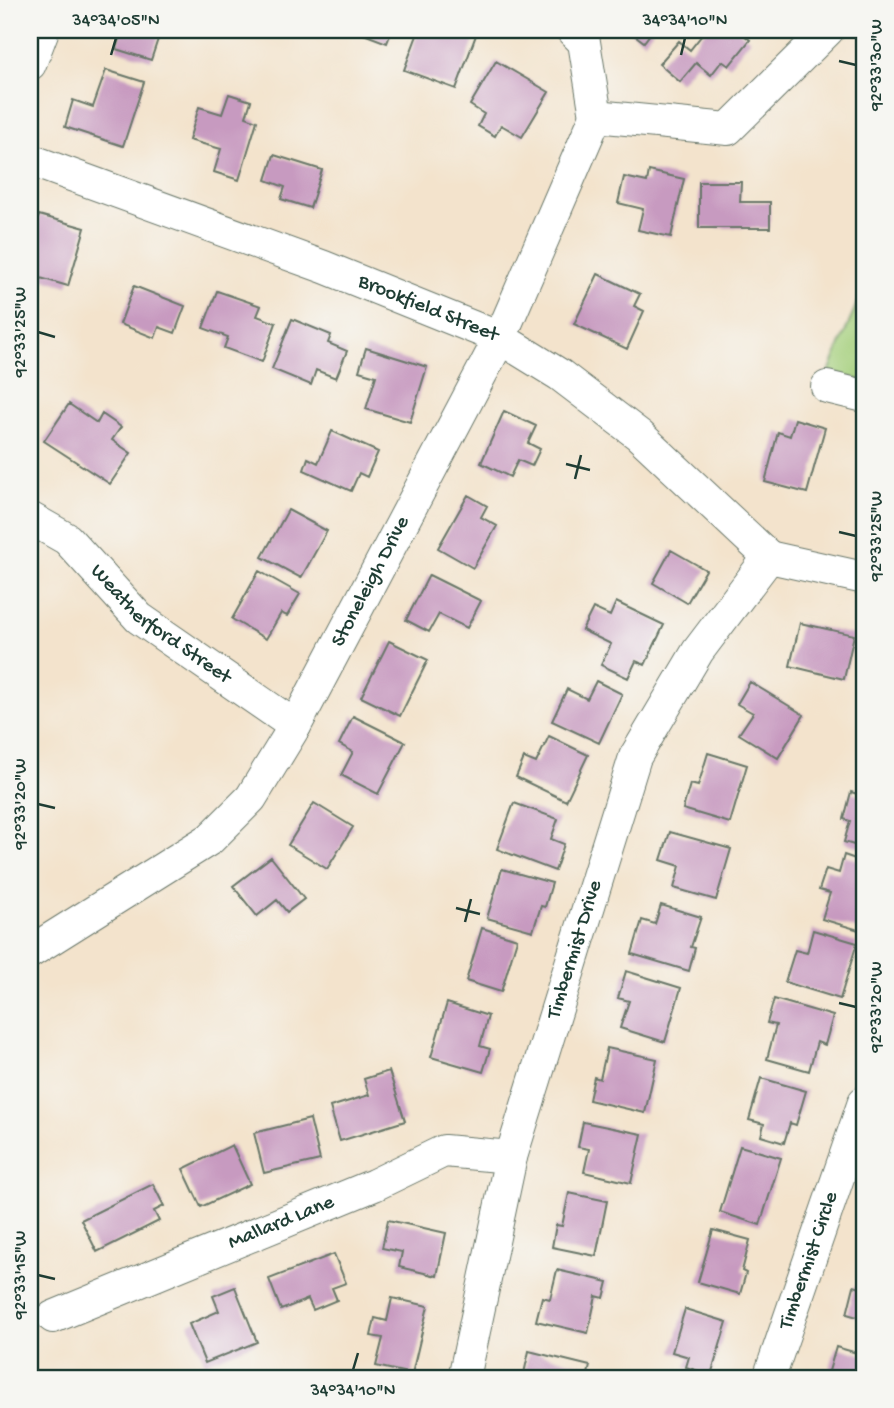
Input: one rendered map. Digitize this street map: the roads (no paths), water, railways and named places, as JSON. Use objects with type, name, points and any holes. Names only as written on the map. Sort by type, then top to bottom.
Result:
[{"type":"street","points":[[30,64],[43,30]]},
{"type":"street","points":[[572,30],[584,42],[596,116],[729,129],[828,30]]},
{"type":"street","name":"Stoneleigh Drive","points":[[30,951],[210,839],[251,798],[295,726],[500,338],[596,116]]},
{"type":"street","name":"Brookfield Street","points":[[30,160],[324,267],[500,338],[560,375],[639,435],[769,557]]},
{"type":"street","points":[[827,387],[864,396]]},
{"type":"street","name":"Weatherford Street","points":[[30,518],[66,539],[139,618],[295,726]]},
{"type":"street","points":[[769,557],[864,578]]},
{"type":"street","name":"Timbermist Drive","points":[[464,1378],[511,1157],[635,757],[698,651],[769,557]]},
{"type":"street","name":"Timbermist Circle","points":[[768,1378],[864,1102]]},
{"type":"street","name":"Mallard Lane","points":[[53,1317],[374,1185],[444,1151],[511,1157]]}]
